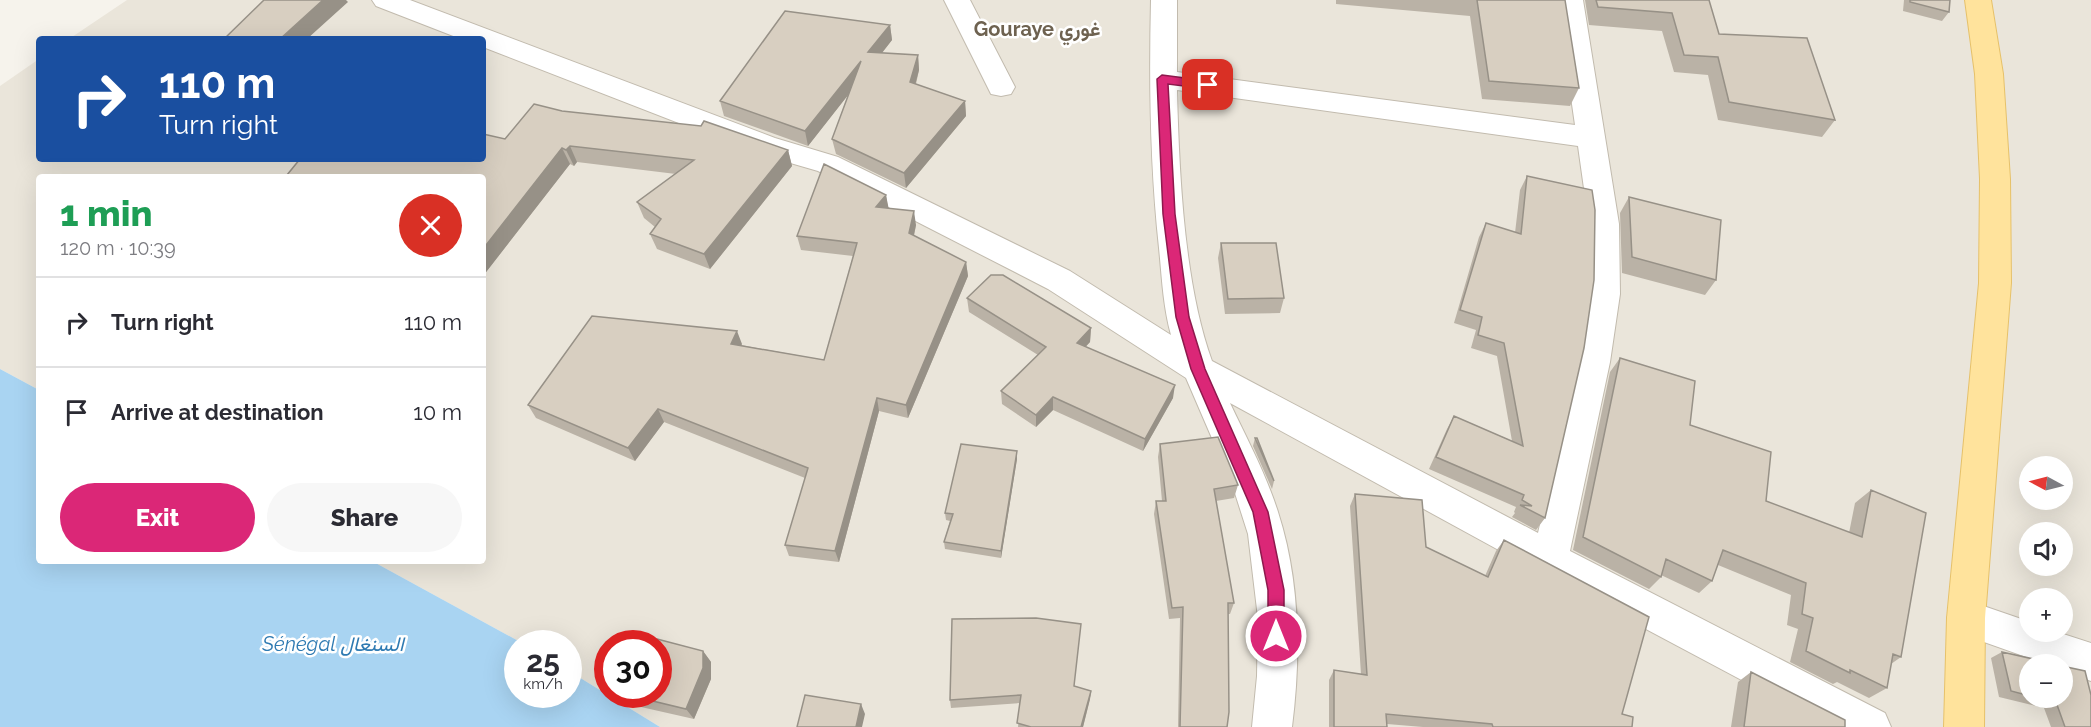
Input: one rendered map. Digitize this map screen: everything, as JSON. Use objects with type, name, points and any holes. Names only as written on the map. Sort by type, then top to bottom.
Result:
[{"type":"main road","points":[[1964,727],[1966,618],[1995,283],[1994,155],[1989,74],[1978,0]]},
{"type":"street","points":[[385,0],[421,6],[766,146],[828,164],[1059,280],[1198,369],[1550,559],[1871,727]]},
{"type":"street","points":[[957,0],[1000,87]]},
{"type":"street","points":[[1164,0],[1162,79],[1169,214],[1182,317],[1198,369],[1261,512],[1276,590],[1276,704],[1272,727]]},
{"type":"street","points":[[1550,559],[1594,362],[1604,294],[1604,224],[1593,138],[1570,0]]},
{"type":"street","points":[[1162,79],[1593,138]]},
{"type":"street","points":[[1966,618],[2091,662]]},
{"type":"shaded area","name":"Gouraye غوري","points":[[127,0],[2091,0],[2091,727],[660,727],[629,708],[672,708],[672,630],[594,630],[594,686],[582,679],[582,630],[504,630],[504,633],[377,564],[486,564],[486,174],[36,174],[36,388],[0,369],[0,86],[36,61],[36,162],[486,162],[486,36],[73,36]]},
{"type":"water","name":"Sénégal السنغال","points":[[0,369],[36,388],[36,564],[377,564],[504,633],[504,708],[582,708],[582,679],[594,686],[594,708],[629,708],[660,727],[0,727]]},
{"type":"building","points":[[264,0],[323,0],[283,36],[227,36]]},
{"type":"building","points":[[1477,0],[1565,0],[1579,88],[1489,81]]},
{"type":"building","points":[[1596,0],[1709,0],[1719,34],[1807,38],[1835,120],[1729,102],[1718,57],[1684,55],[1672,13],[1598,7]]},
{"type":"building","points":[[1910,0],[1950,0],[1949,12],[1910,2]]},
{"type":"building","points":[[785,11],[890,25],[868,52],[918,55],[910,82],[965,101],[904,173],[832,139],[861,61],[805,131],[720,101]]},
{"type":"building","points":[[534,104],[562,111],[701,126],[704,121],[788,150],[704,254],[650,234],[661,219],[637,202],[694,160],[570,146],[566,150],[562,148],[486,245],[486,174],[288,174],[298,162],[486,162],[486,135],[505,139]]},
{"type":"building","points":[[824,164],[886,195],[876,207],[914,211],[909,233],[966,262],[906,405],[877,398],[835,551],[785,545],[808,468],[658,409],[628,448],[528,405],[592,316],[737,331],[731,344],[824,360],[857,243],[797,236]]},
{"type":"building","points":[[1527,176],[1592,190],[1595,210],[1594,280],[1584,348],[1545,518],[1520,505],[1532,506],[1522,500],[1524,495],[1436,457],[1454,416],[1523,446],[1504,343],[1478,335],[1482,317],[1460,310],[1486,223],[1521,234]]},
{"type":"building","points":[[1629,197],[1721,220],[1716,280],[1632,257]]},
{"type":"building","points":[[1221,243],[1276,243],[1284,298],[1228,299]]},
{"type":"building","points":[[991,275],[1003,275],[1091,328],[1077,343],[1175,385],[1145,439],[1053,397],[1036,415],[1001,391],[1046,347],[967,298]]},
{"type":"building","points":[[1620,358],[1695,381],[1690,425],[1771,452],[1766,501],[1862,537],[1871,490],[1926,513],[1901,657],[1893,654],[1887,688],[1806,651],[1813,618],[1802,614],[1806,583],[1723,550],[1712,581],[1666,559],[1661,577],[1583,537]]},
{"type":"building","points":[[1218,437],[1238,485],[1214,489],[1234,603],[1228,603],[1229,712],[1227,727],[1180,727],[1183,607],[1172,608],[1156,501],[1166,501],[1160,444]]},
{"type":"building","points":[[1255,438],[1257,438],[1274,481]]},
{"type":"building","points":[[961,444],[1017,451],[1001,551],[944,542],[953,514],[945,513]]},
{"type":"building","points":[[1355,494],[1422,500],[1426,547],[1488,577],[1504,540],[1649,617],[1622,714],[1633,717],[1632,727],[1493,727],[1492,724],[1386,714],[1387,727],[1334,727],[1334,670],[1367,675]]},
{"type":"building","points":[[1036,618],[1081,624],[1074,686],[1091,691],[1081,727],[1031,727],[1017,723],[1021,695],[950,700],[952,619]]},
{"type":"building","points":[[672,643],[703,651],[703,668],[686,709],[672,706]]},
{"type":"building","points":[[2002,652],[2019,656],[2019,693],[2011,691]]},
{"type":"building","points":[[2073,668],[2085,671],[2091,695],[2091,727],[2065,727],[2058,708],[2073,708]]},
{"type":"building","points":[[1751,672],[1845,720],[1845,727],[1744,727]]},
{"type":"building","points":[[805,695],[861,704],[856,727],[797,727]]},
{"type":"district","name":"Gouraye غوري","points":[[1037,29]]},
{"type":"route","points":[[1208,85],[1162,79],[1169,214],[1182,317],[1198,369],[1261,512],[1276,590],[1276,636]]}]
